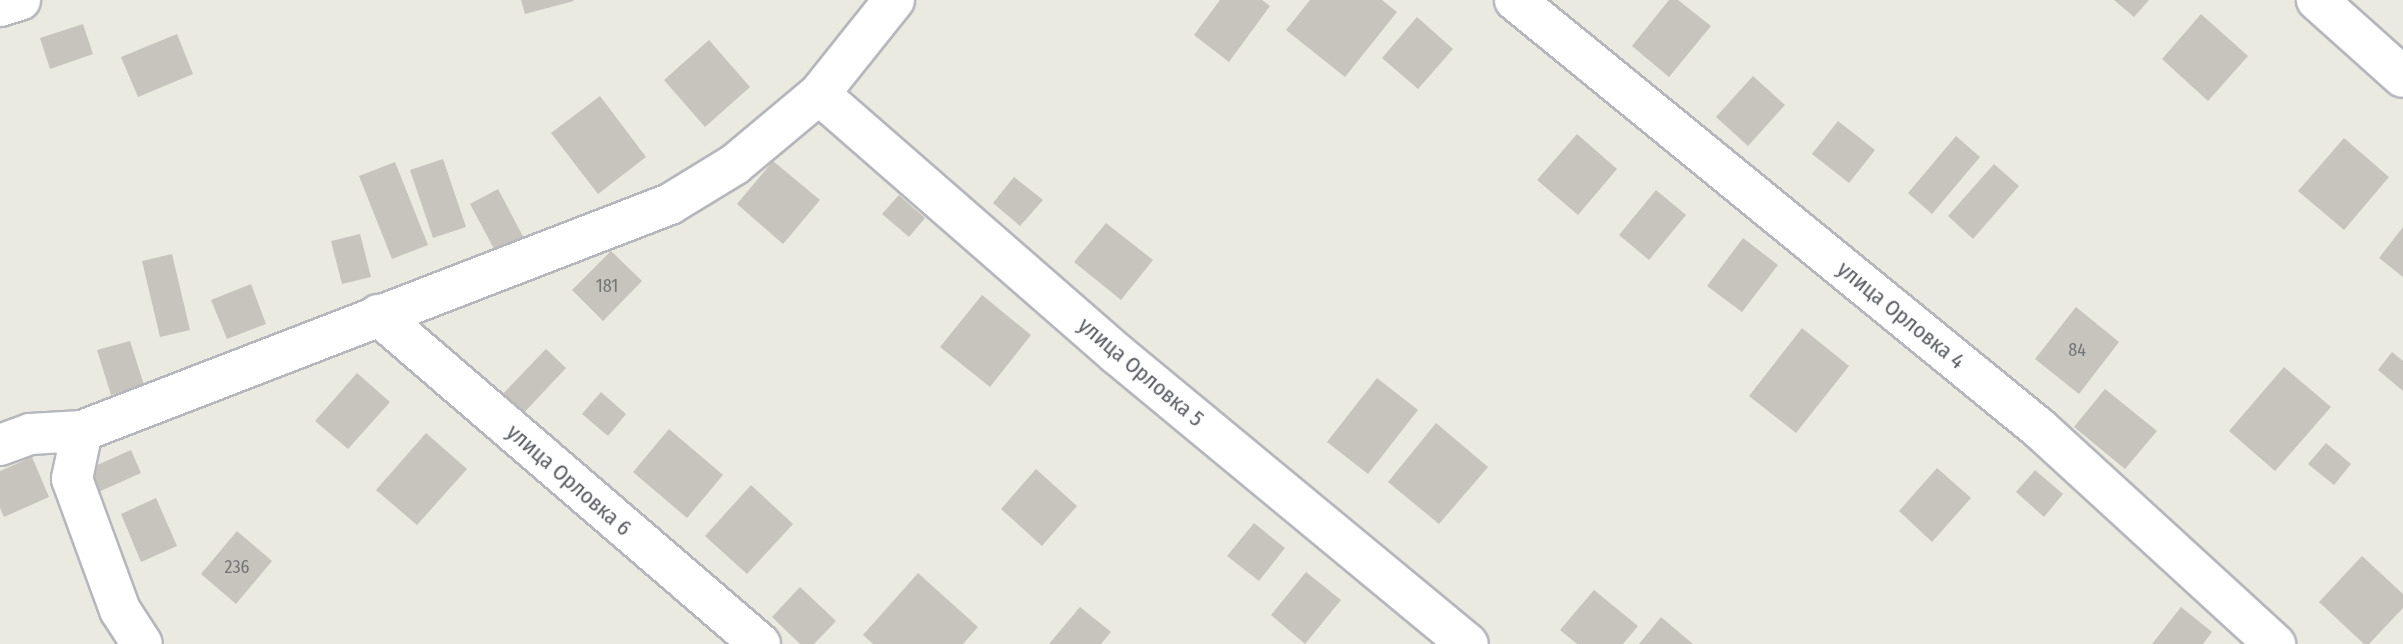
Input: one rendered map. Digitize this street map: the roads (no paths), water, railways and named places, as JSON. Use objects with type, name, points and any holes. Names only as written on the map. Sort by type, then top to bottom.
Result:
[{"type":"street","points":[[0,6],[20,0]]},
{"type":"street","points":[[0,445],[30,434],[82,431],[670,204],[734,165],[819,94],[894,0]]},
{"type":"street","name":"улица Орловка 4","points":[[1515,0],[2040,429],[2275,644]]},
{"type":"street","points":[[2317,0],[2403,77]]},
{"type":"street","name":"улица Орловка 5","points":[[819,94],[1117,354],[1468,644]]},
{"type":"street","name":"улица Орловка 6","points":[[378,315],[760,644]]},
{"type":"street","points":[[82,431],[72,479],[120,610],[142,644]]}]
